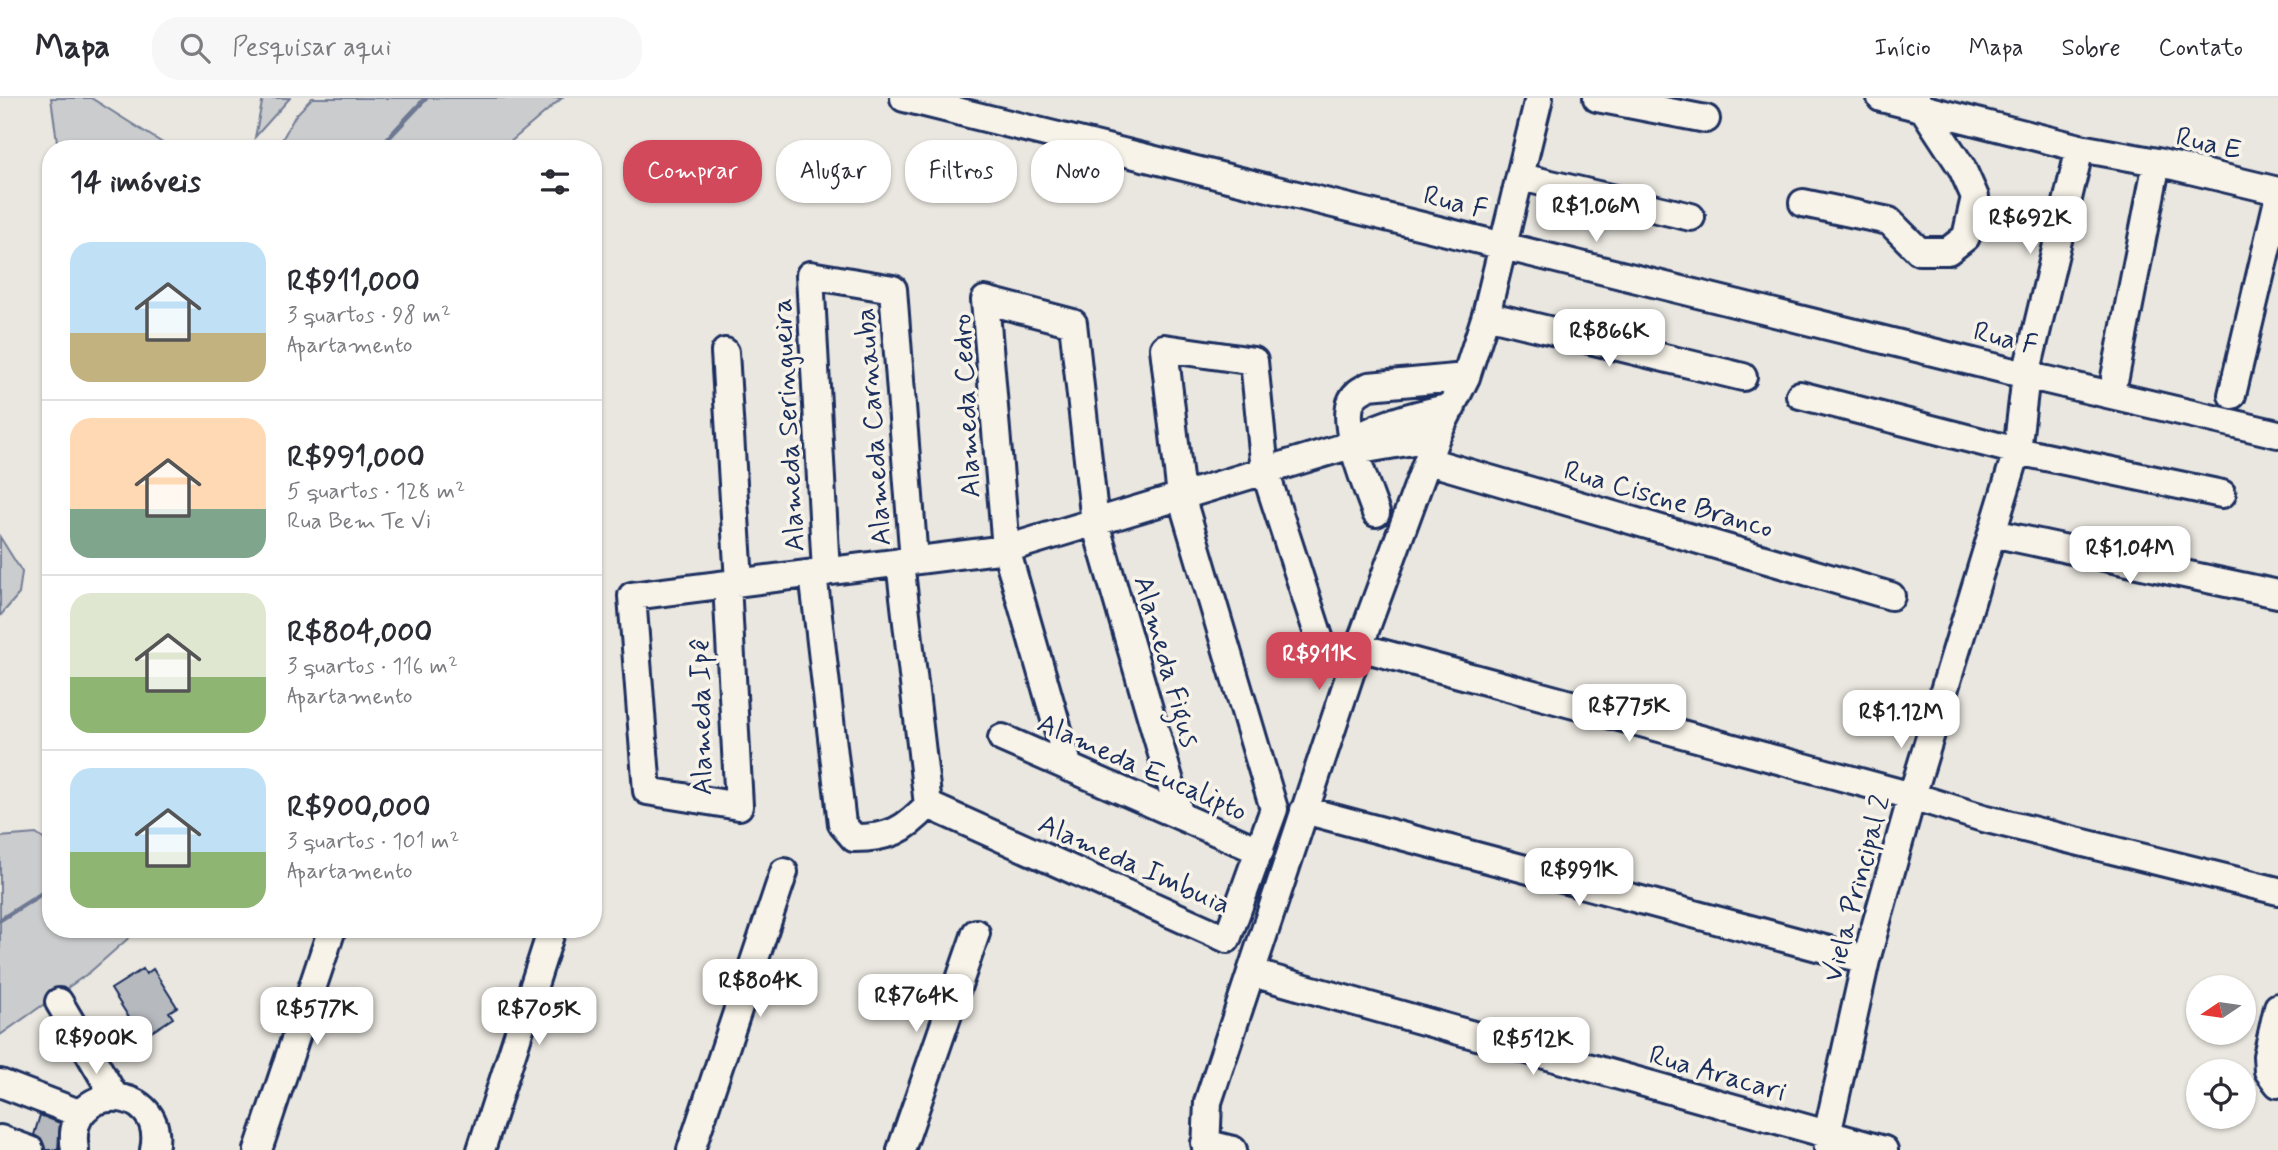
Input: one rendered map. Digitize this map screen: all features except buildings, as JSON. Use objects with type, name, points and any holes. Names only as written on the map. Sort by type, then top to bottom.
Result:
[{"type":"street","name":"Rua F","points":[[904,98],[2278,434]]},
{"type":"street","points":[[1233,1150],[1206,1146],[1208,1102],[1359,647],[1432,449],[1466,376],[1486,315],[1539,98]]},
{"type":"street","points":[[1597,98],[1706,118]]},
{"type":"street","name":"Rua E","points":[[1881,98],[1922,107],[1979,109],[2080,148],[2157,162],[2278,191]]},
{"type":"street","points":[[1802,203],[1889,221],[1919,251],[1948,251],[1966,237],[1975,197],[1962,168],[1922,107]]},
{"type":"street","name":"Viela Principal 2","points":[[1828,1143],[1866,960],[1912,796],[2017,451],[2026,374],[2080,148]]},
{"type":"street","points":[[2115,377],[2157,162]]},
{"type":"street","points":[[1521,177],[1691,216]]},
{"type":"street","points":[[2232,395],[2278,201]]},
{"type":"street","name":"Alameda Seringueira","points":[[820,572],[810,275],[893,289]]},
{"type":"street","name":"Alameda Carnauba","points":[[893,289],[907,562],[928,806]]},
{"type":"street","name":"Alameda Cedro","points":[[1006,549],[985,300],[1073,323]]},
{"type":"street","points":[[1486,315],[1743,377]]},
{"type":"street","name":"Alameda Figus","points":[[1073,323],[1095,523],[1180,816]]},
{"type":"street","points":[[1181,496],[1164,348],[1254,361],[1265,471],[1320,640]]},
{"type":"street","points":[[724,352],[733,583],[1006,549],[1349,446],[1410,416],[1451,407]]},
{"type":"street","points":[[1376,513],[1349,446],[1350,403],[1357,392],[1369,386],[1466,376]]},
{"type":"street","points":[[1800,396],[2017,451],[2222,494]]},
{"type":"street","points":[[1349,446],[1432,449]]},
{"type":"street","name":"Rua Ciscne Branco","points":[[1432,449],[1891,596]]},
{"type":"street","name":"Alameda Imbuia","points":[[928,806],[1227,939],[1274,809],[1181,496]]},
{"type":"street","points":[[1993,533],[2278,594]]},
{"type":"street","points":[[1006,549],[1069,768]]},
{"type":"street","points":[[820,572],[842,824],[853,838],[877,838],[910,825],[928,806]]},
{"type":"street","name":"Alameda Ipê","points":[[733,583],[739,806],[647,791],[632,596],[733,583]]},
{"type":"street","points":[[1359,647],[1912,796],[1983,818],[2278,891]]},
{"type":"street","name":"Alameda Eucalipto","points":[[1002,738],[1260,851]]},
{"type":"street","points":[[1304,810],[1866,960]]},
{"type":"street","points":[[691,1150],[783,872]]},
{"type":"street","points":[[901,1150],[976,933]]},
{"type":"street","points":[[258,1150],[329,938]]},
{"type":"street","points":[[481,1150],[549,938]]},
{"type":"street","name":"Rua Aracari","points":[[1252,973],[1828,1143],[1884,1150]]},
{"type":"street","points":[[59,1002],[115,1097]]},
{"type":"street","points":[[2278,1007],[2267,1056],[2267,1071],[2278,1084]]},
{"type":"street","points":[[0,1083],[81,1114]]},
{"type":"street","points":[[75,1150],[75,1125],[81,1114],[91,1104],[115,1097],[140,1106],[149,1115],[156,1141],[154,1150]]},
{"type":"street","points":[[0,1139],[30,1150]]},
{"type":"shaded area","points":[[51,98],[91,98],[158,140],[57,140]]},
{"type":"shaded area","points":[[263,98],[290,98],[255,137]]},
{"type":"shaded area","points":[[312,98],[562,98],[513,140],[282,140],[295,116]]},
{"type":"shaded area","points":[[0,537],[22,572],[19,594],[0,616]]},
{"type":"shaded area","points":[[36,834],[42,838],[42,938],[129,938],[90,972],[0,1035],[0,837]]},
{"type":"waterway","points":[[386,140],[426,98]]},
{"type":"waterway","points":[[0,920],[42,894]]}]
